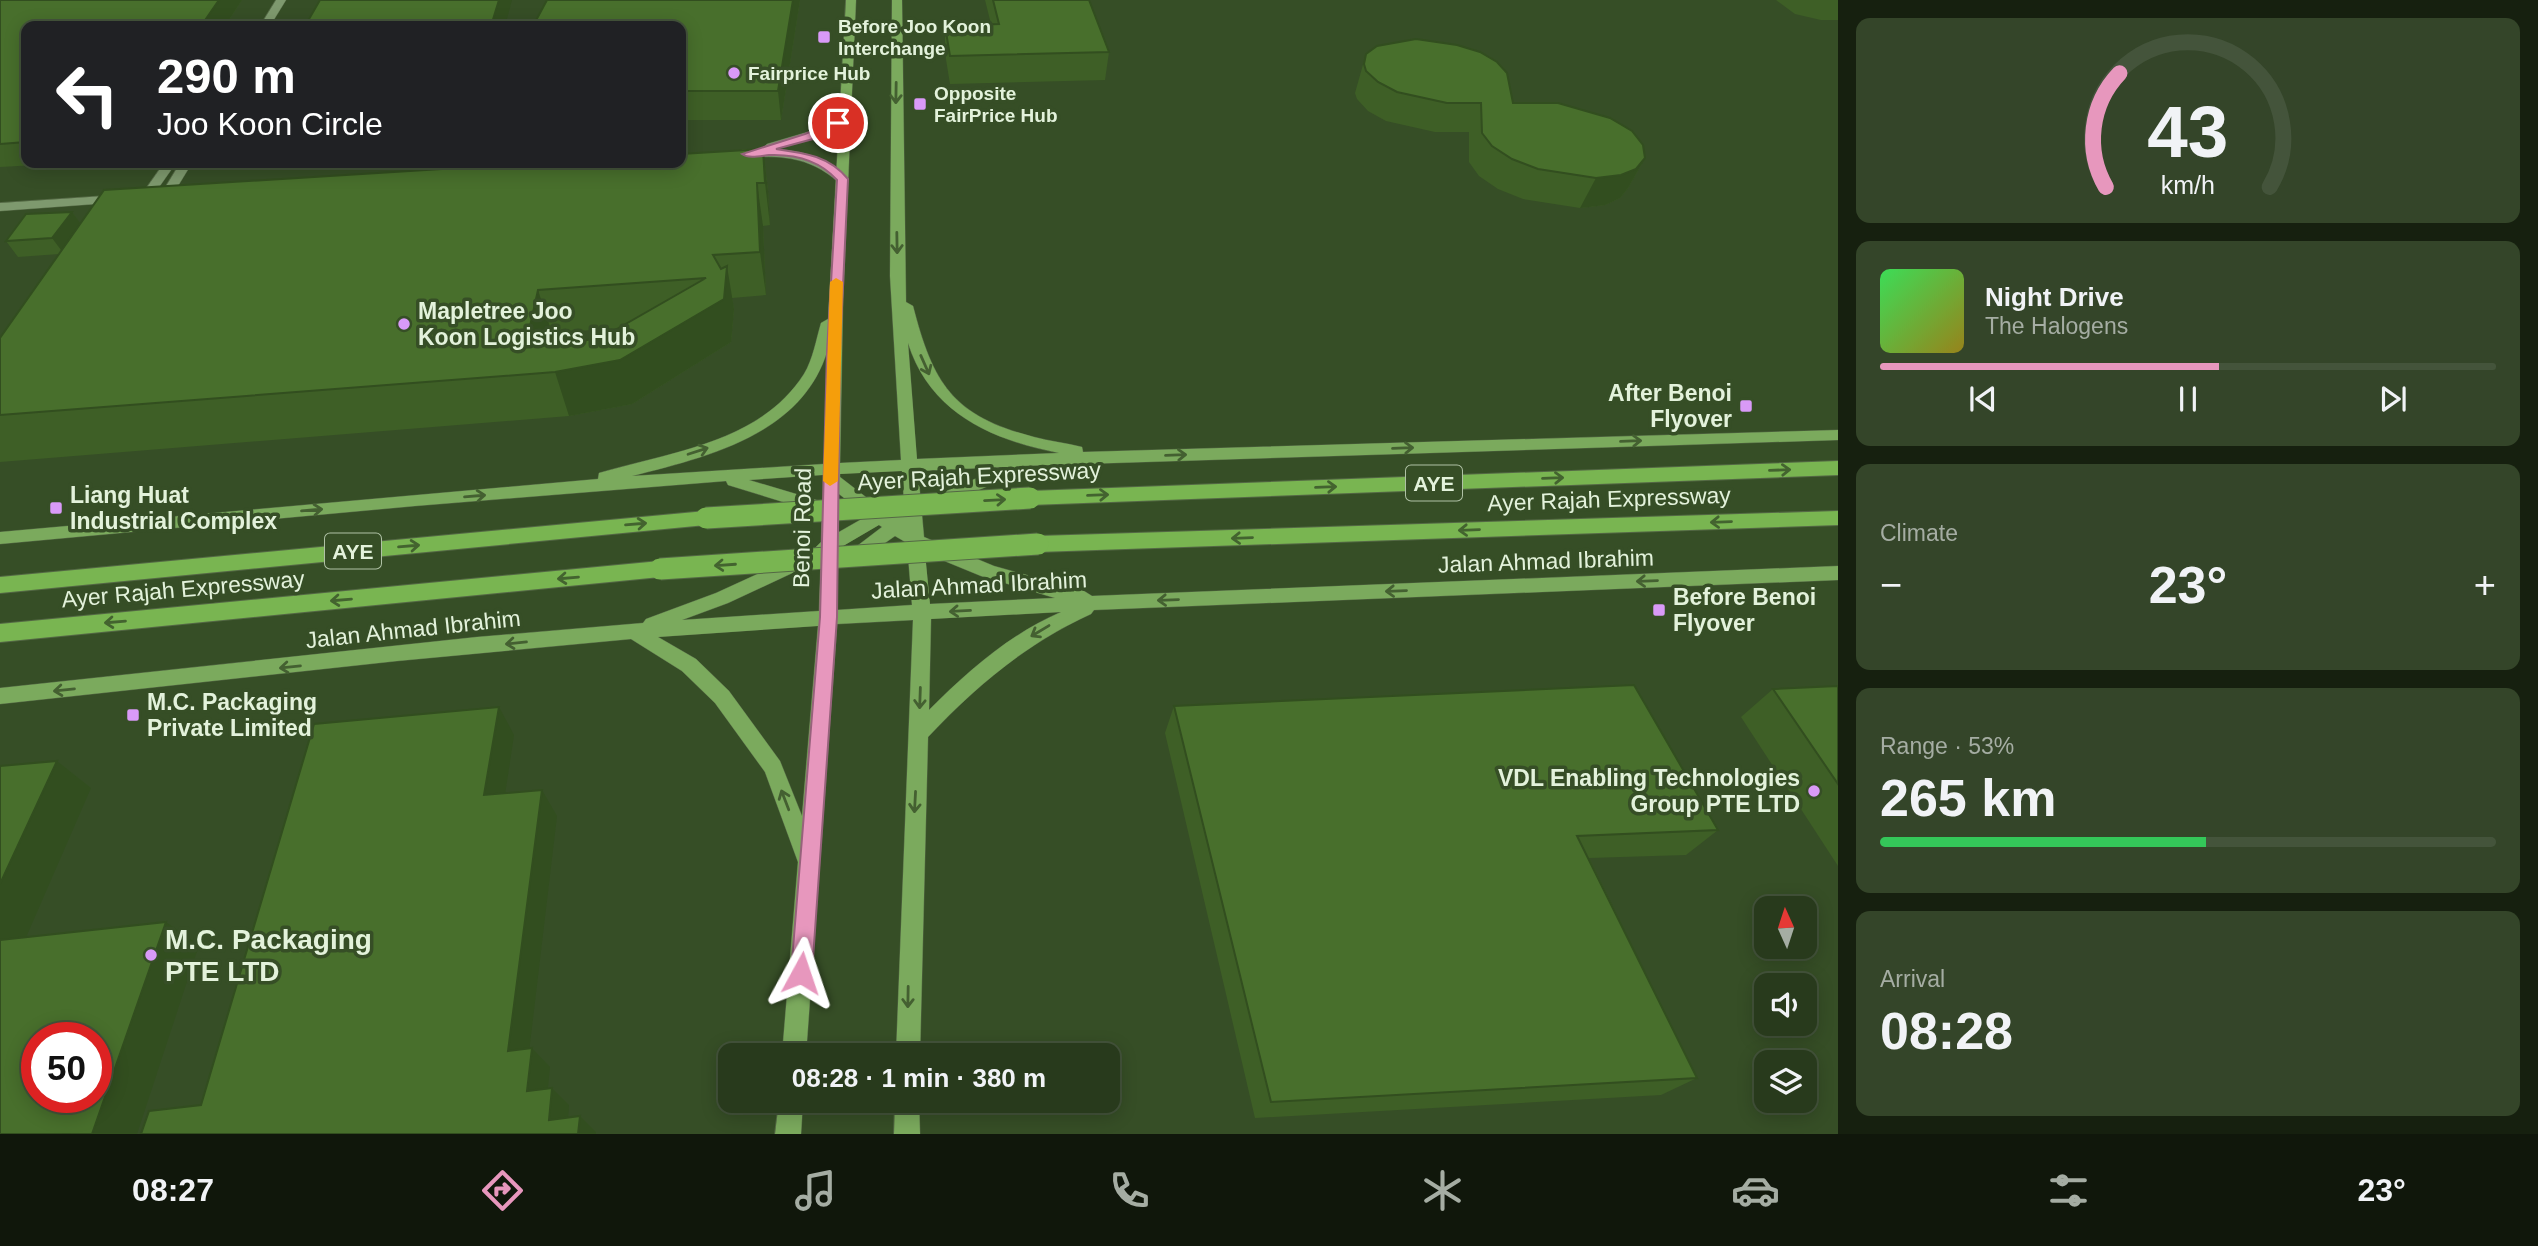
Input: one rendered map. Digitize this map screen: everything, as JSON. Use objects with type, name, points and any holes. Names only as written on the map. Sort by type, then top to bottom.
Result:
[{"type":"highway","name":"Ayer Rajah Expressway","points":[[0,585],[706,518],[1030,498],[1838,468]]},
{"type":"highway","name":"Ayer Rajah Expressway","points":[[0,633],[660,569],[1038,544],[1838,518]]},
{"type":"main road","name":"Benoi Road","points":[[795,1043],[828,617],[836,299],[851,0]]},
{"type":"main road","points":[[897,0],[897,276],[922,613],[909,939],[908,1043]]},
{"type":"main road","points":[[897,276],[922,363],[938,390],[957,409],[1025,443],[1108,457]]},
{"type":"main road","points":[[561,489],[694,453],[734,439],[775,416],[795,397],[810,376],[836,299]]},
{"type":"main road","points":[[0,538],[720,477],[1108,457],[1838,435]]},
{"type":"main road","points":[[633,631],[722,598],[829,547],[914,515],[995,474],[1043,460]]},
{"type":"main road","points":[[830,473],[918,564]]},
{"type":"main road","points":[[720,477],[916,538],[931,548],[1003,576],[1101,603]]},
{"type":"main road","points":[[829,574],[912,496]]},
{"type":"main road","name":"Jalan Ahmad Ibrahim","points":[[0,696],[633,631],[828,617],[1101,603],[1838,573]]},
{"type":"main road","points":[[918,734],[958,692],[1016,646],[1061,619],[1101,603]]},
{"type":"main road","points":[[633,631],[688,665],[722,697],[773,767],[810,863]]},
{"type":"main road","points":[[788,1134],[790,1113]]},
{"type":"main road","points":[[907,1113],[907,1134]]},
{"type":"street","points":[[268,21],[281,0]]},
{"type":"street","points":[[747,154],[809,137],[832,128],[846,116]]},
{"type":"street","points":[[734,155],[774,152],[808,156],[831,167],[842,179]]},
{"type":"street","points":[[146,197],[166,168]]},
{"type":"street","points":[[0,207],[173,195],[184,168]]},
{"type":"building","points":[[0,0],[219,0],[204,21],[21,21],[21,142],[0,144]]},
{"type":"building","points":[[320,0],[499,0],[493,21],[308,21]]},
{"type":"building","name":"Fairprice Hub","points":[[547,0],[793,0],[778,91],[686,91],[686,21],[536,21]]},
{"type":"building","points":[[993,0],[1089,0],[1109,52],[950,56],[945,26],[999,24]]},
{"type":"building","points":[[1416,39],[1457,45],[1480,52],[1497,62],[1507,73],[1513,103],[1558,103],[1610,118],[1632,131],[1643,145],[1645,158],[1636,169],[1621,175],[1596,178],[1538,169],[1512,159],[1492,146],[1482,133],[1481,103],[1447,103],[1397,92],[1378,82],[1366,71],[1366,54],[1377,46]]},
{"type":"building","name":"Mapletree Joo Koon Logistics Hub","points":[[763,149],[765,183],[757,183],[760,252],[713,255],[721,269],[727,266],[724,299],[620,360],[555,372],[0,415],[0,338],[104,190],[458,168],[686,168],[686,154]],"holes":[[[706,278],[601,338],[550,345],[551,339],[527,340],[538,290]]]},
{"type":"building","points":[[72,212],[52,238],[6,241],[26,214]]},
{"type":"building","points":[[1634,685],[1718,830],[1577,836],[1697,1078],[1271,1102],[1174,706]]},
{"type":"building","points":[[1838,686],[1838,784],[1773,689]]},
{"type":"building","points":[[499,707],[484,795],[542,790],[508,1051],[532,1048],[527,1091],[552,1088],[549,1120],[580,1116],[578,1134],[141,1134],[149,1111],[201,1105],[314,724]]},
{"type":"building","points":[[57,761],[0,884],[0,766]]},
{"type":"building","points":[[166,922],[112,1077],[112,1022],[21,1022],[21,1113],[99,1113],[92,1134],[0,1134],[0,940]]},
{"type":"slow traffic","points":[[830,481],[836,282]]},
{"type":"place","name":"Before Joo Koon Interchange","points":[[824,37]]},
{"type":"place","name":"Fairprice Hub","points":[[734,73]]},
{"type":"place","name":"Opposite FairPrice Hub","points":[[920,104]]},
{"type":"place","name":"Mapletree Joo Koon Logistics Hub","points":[[404,324]]},
{"type":"place","name":"After Benoi Flyover","points":[[1746,406]]},
{"type":"place","name":"Liang Huat Industrial Complex","points":[[56,508]]},
{"type":"place","name":"Before Benoi Flyover","points":[[1659,610]]},
{"type":"place","name":"M.C. Packaging Private Limited","points":[[133,715]]},
{"type":"place","name":"VDL Enabling Technologies Group PTE LTD","points":[[1814,791]]},
{"type":"place","name":"M.C. Packaging PTE LTD","points":[[151,955]]},
{"type":"route","points":[[801,973],[828,617],[834,351],[842,179],[831,167],[808,156],[774,152],[747,154],[809,137],[838,123]]}]
